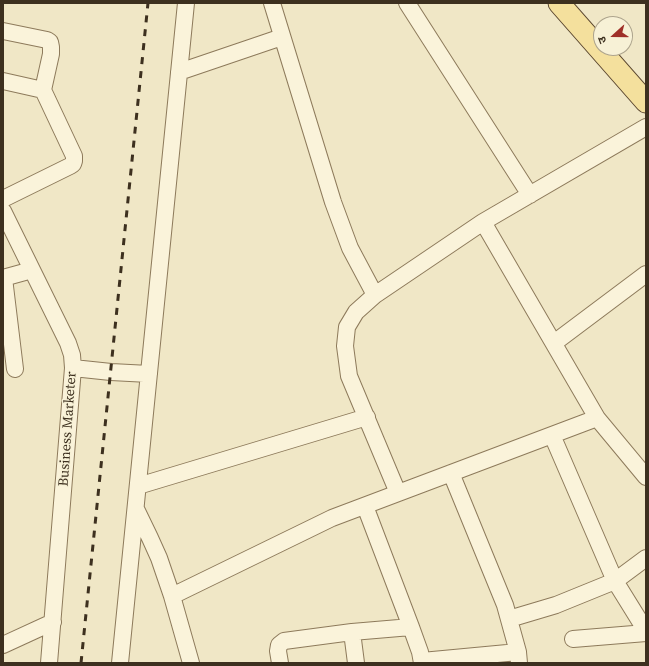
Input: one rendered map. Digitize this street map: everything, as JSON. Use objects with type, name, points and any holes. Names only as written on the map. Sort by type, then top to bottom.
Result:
[{"type":"main road","points":[[559,3],[646,102]]},
{"type":"street","points":[[120,663],[186,3]]},
{"type":"street","points":[[272,3],[333,202],[350,248],[375,295]]},
{"type":"street","points":[[407,3],[530,195]]},
{"type":"street","points":[[3,31],[47,40],[50,42],[51,54],[43,90],[74,156],[73,164],[70,166],[3,199]]},
{"type":"street","points":[[179,72],[282,37]]},
{"type":"street","points":[[3,81],[43,90]]},
{"type":"street","points":[[398,493],[349,376],[345,346],[347,326],[356,312],[375,295],[483,222],[646,127]]},
{"type":"street","name":"Business Marketer","points":[[3,211],[71,349],[73,368],[49,663]]},
{"type":"street","points":[[483,222],[597,418],[646,477]]},
{"type":"street","points":[[15,369],[3,278],[32,270]]},
{"type":"street","points":[[554,343],[643,282]]},
{"type":"street","points":[[73,368],[149,374]]},
{"type":"street","points":[[138,486],[367,417]]},
{"type":"street","points":[[172,596],[332,518],[597,418]]},
{"type":"street","points":[[552,435],[615,581],[646,632],[573,639]]},
{"type":"street","points":[[365,506],[411,627],[422,662],[519,657],[505,605],[451,473]]},
{"type":"street","points":[[136,509],[159,558],[172,596],[191,663]]},
{"type":"street","points":[[509,619],[556,605],[615,581],[646,558]]},
{"type":"street","points":[[3,644],[53,622]]},
{"type":"street","points":[[280,663],[278,651],[279,645],[284,641],[352,632],[411,627]]},
{"type":"street","points":[[352,632],[356,663]]},
{"type":"railway","points":[[81,663],[148,3]]}]
